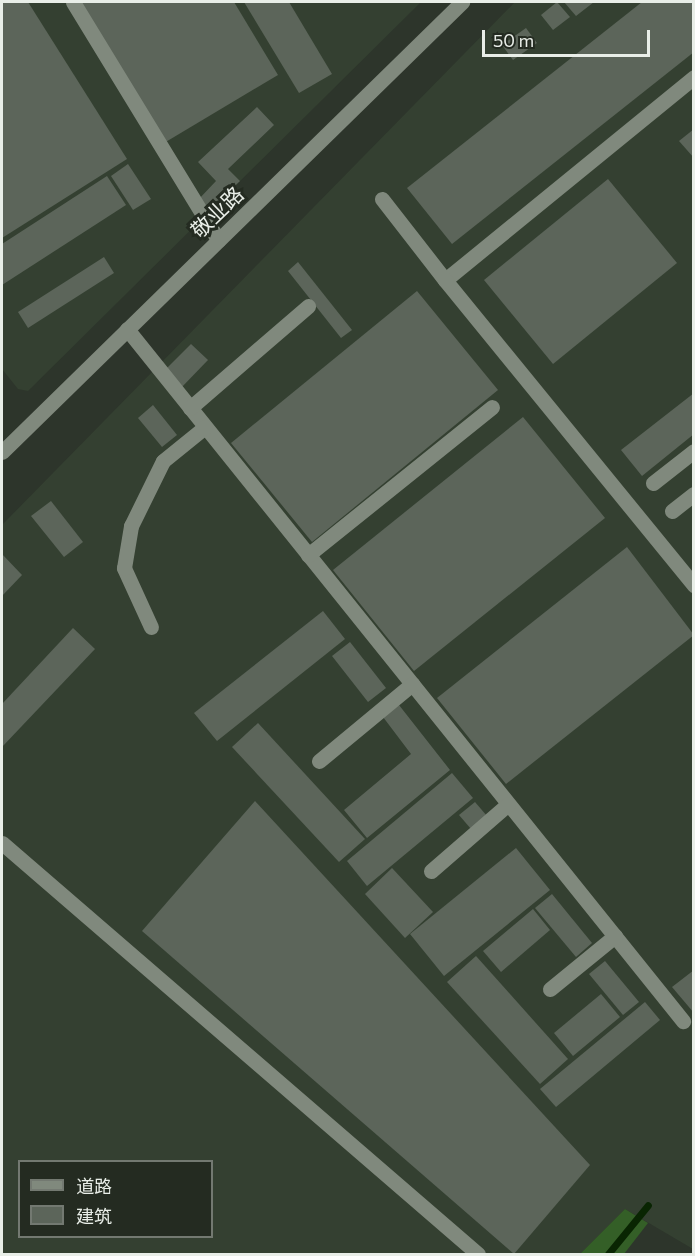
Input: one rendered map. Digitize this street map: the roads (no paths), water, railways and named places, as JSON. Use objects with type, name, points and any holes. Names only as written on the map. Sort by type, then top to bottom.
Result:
[{"type":"street","points":[[73,2],[218,240]]},
{"type":"street","name":"敬业路","points":[[2,451],[462,2]]},
{"type":"street","points":[[445,280],[693,76]]},
{"type":"street","points":[[382,199],[693,585]]},
{"type":"street","points":[[190,408],[308,306]]},
{"type":"street","points":[[127,329],[683,1021]]},
{"type":"street","points":[[308,555],[492,407]]},
{"type":"street","points":[[151,627],[124,568],[131,526],[163,461],[205,427]]},
{"type":"street","points":[[653,483],[693,451]]},
{"type":"street","points":[[672,511],[693,494]]},
{"type":"street","points":[[319,761],[412,684]]},
{"type":"street","points":[[431,871],[508,804]]},
{"type":"street","points":[[2,843],[478,1254]]},
{"type":"street","points":[[550,989],[615,936]]},
{"type":"waterway","points":[[608,1254],[648,1205]]}]
